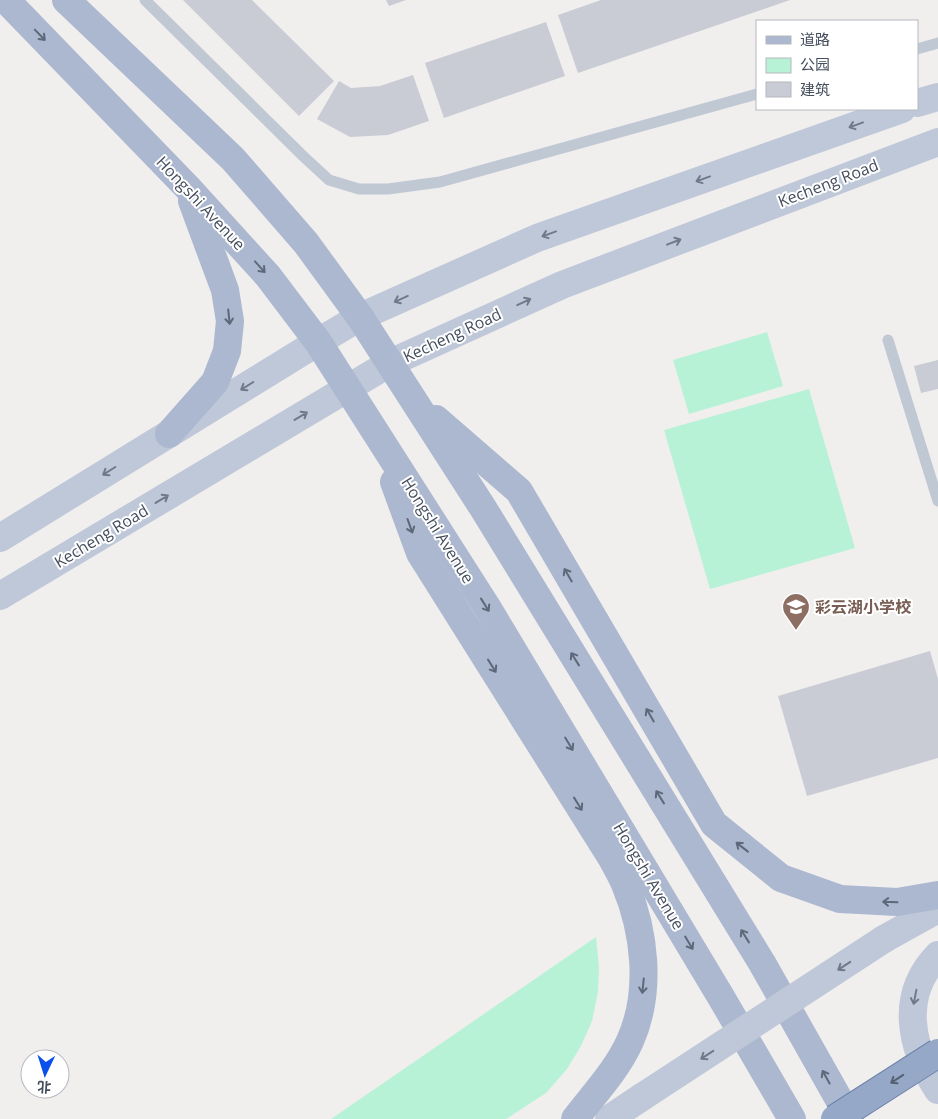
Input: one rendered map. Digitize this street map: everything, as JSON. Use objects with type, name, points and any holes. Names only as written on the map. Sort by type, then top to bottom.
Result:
[{"type":"highway","points":[[835,1119],[938,1053]]},
{"type":"main road","name":"Hongshi Avenue","points":[[6,0],[188,188],[268,276],[318,342],[487,607],[792,1119]]},
{"type":"main road","points":[[66,0],[233,160],[306,242],[360,317],[483,508],[762,963],[850,1119]]},
{"type":"main road","points":[[918,103],[938,97]]},
{"type":"main road","points":[[0,538],[360,317],[537,238],[899,110]]},
{"type":"main road","name":"Kecheng Road","points":[[0,596],[390,363],[562,284],[938,142]]},
{"type":"main road","points":[[169,434],[215,382],[227,351],[230,321],[225,290],[188,188]]},
{"type":"main road","points":[[412,398],[519,491],[714,824],[781,878],[840,899],[897,902],[938,895]]},
{"type":"main road","points":[[376,431],[420,552],[611,856],[625,884],[634,911],[642,946],[644,979],[640,1011],[630,1041],[612,1072],[575,1119]]},
{"type":"main road","points":[[608,1119],[884,939],[938,909]]},
{"type":"main road","points":[[938,956],[928,966],[915,993],[912,1023],[917,1050],[931,1080],[938,1090]]},
{"type":"lane","points":[[146,0],[296,150],[329,180],[359,189],[388,189],[440,182],[756,94]]},
{"type":"lane","points":[[918,49],[938,43]]},
{"type":"lane","points":[[888,340],[938,501]]},
{"type":"green space","points":[[767,332],[783,386],[689,414],[673,360]]},
{"type":"green space","points":[[809,389],[855,548],[710,589],[664,430]]},
{"type":"green space","points":[[596,937],[599,968],[598,992],[592,1021],[581,1046],[567,1069],[546,1093],[506,1119],[331,1119]]},
{"type":"building","points":[[183,0],[252,0],[334,81],[299,116]]},
{"type":"building","points":[[386,0],[406,0],[389,6]]},
{"type":"building","points":[[601,0],[790,0],[578,73],[558,15]]},
{"type":"building","points":[[546,22],[565,76],[444,118],[425,63]]},
{"type":"building","points":[[413,75],[429,121],[388,135],[350,137],[317,119],[339,81],[351,88],[380,86]]},
{"type":"building","points":[[938,360],[938,389],[921,393],[914,366]]},
{"type":"building","points":[[930,651],[938,679],[938,758],[807,796],[778,696]]},
{"type":"place","name":"彩云湖小学校","points":[[796,631]]}]
